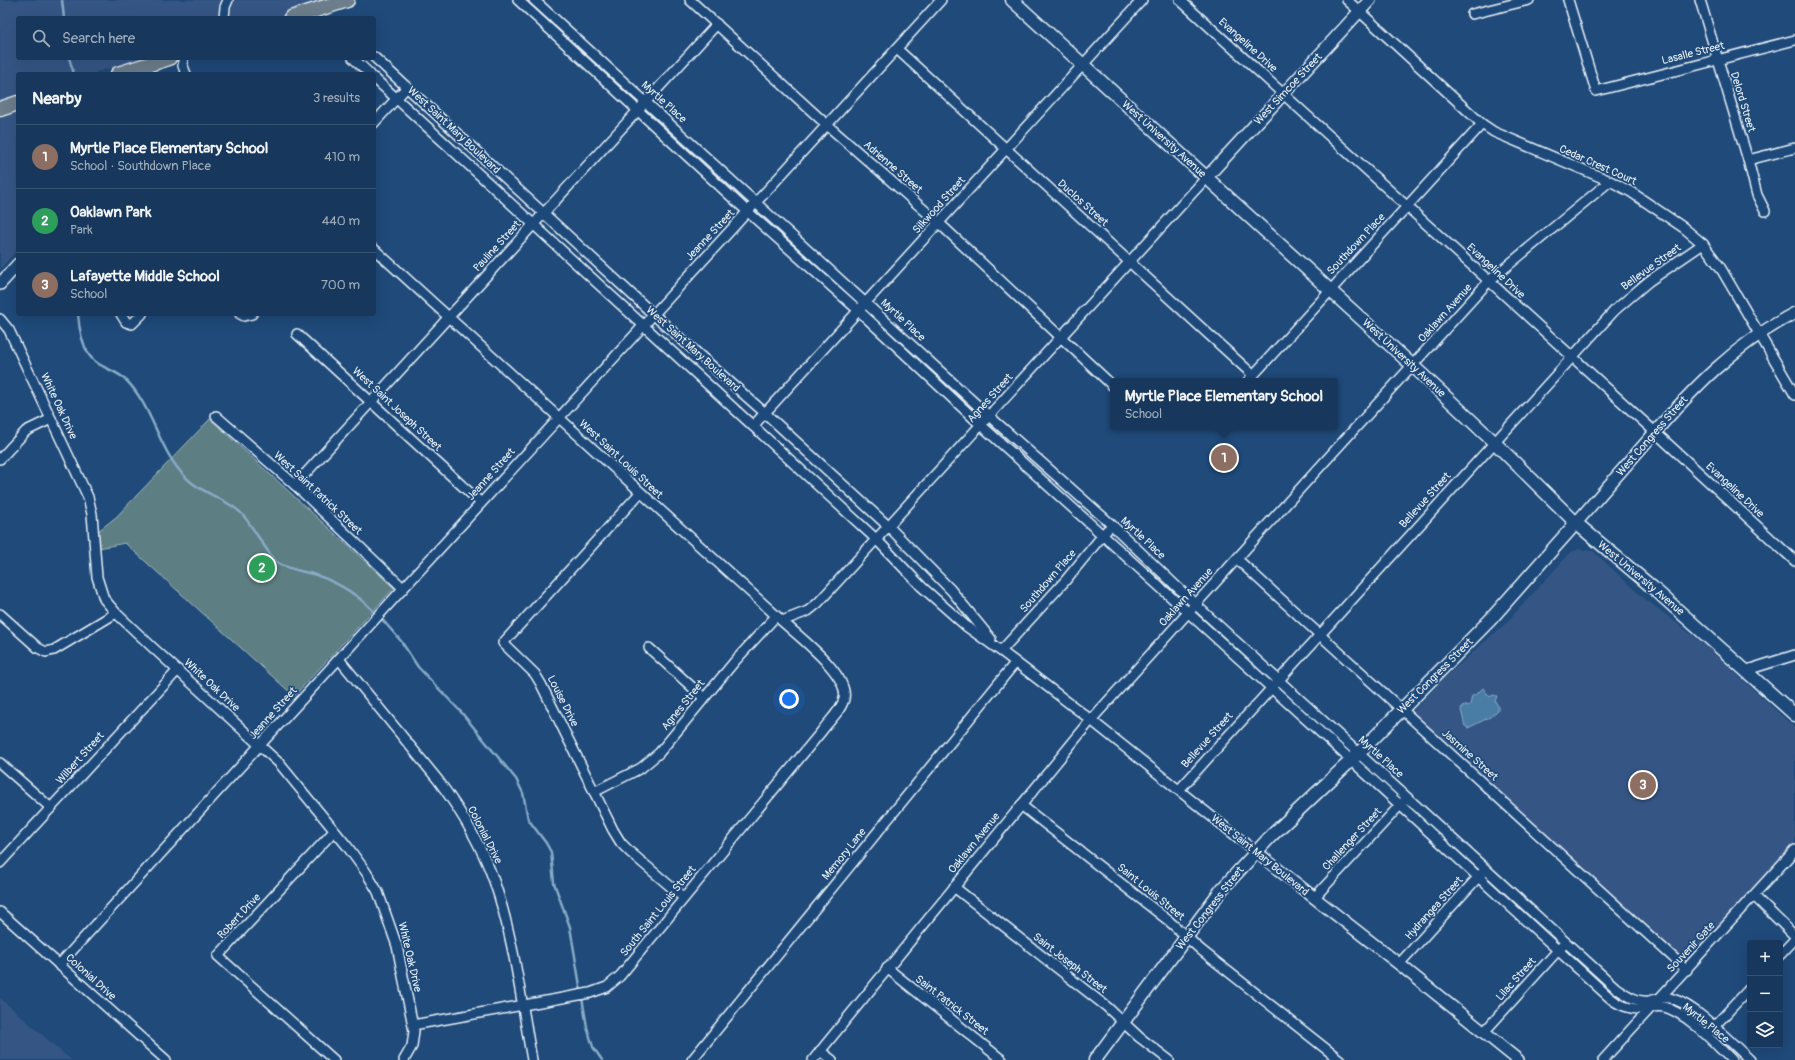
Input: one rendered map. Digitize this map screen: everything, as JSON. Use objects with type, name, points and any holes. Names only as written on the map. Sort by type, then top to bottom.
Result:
[{"type":"main road","points":[[297,16],[347,0]]},
{"type":"main road","name":"West University Avenue","points":[[1012,0],[1413,366],[1494,442],[1576,523],[1747,670],[1795,715]]},
{"type":"main road","points":[[124,72],[163,60]]},
{"type":"main road","points":[[0,108],[16,104]]},
{"type":"main road","name":"West Congress Street","points":[[1095,1060],[1222,889],[1256,852],[1355,757],[1490,620],[1576,523]]},
{"type":"street","points":[[224,16],[225,7],[228,0]]},
{"type":"street","name":"Myrtle Place","points":[[518,0],[748,212],[858,310],[981,425],[1271,688],[1355,757],[1408,797],[1621,992],[1637,1000],[1643,1001],[1660,997],[1672,998],[1685,1004],[1714,1027],[1750,1060]]},
{"type":"street","name":"Myrtle Place","points":[[534,0],[989,416],[1112,525],[1196,605],[1279,679],[1355,757],[1399,806],[1614,1002],[1636,1009],[1652,1006],[1664,1007],[1677,1013],[1706,1036],[1732,1060]]},
{"type":"street","name":"Adrienne Street","points":[[690,0],[827,125],[939,223],[1110,383]]},
{"type":"street","name":"Jeanne Street","points":[[59,965],[941,0]]},
{"type":"street","name":"Silkwood Street","points":[[753,426],[1142,0]]},
{"type":"street","name":"Evangeline Drive","points":[[1180,0],[1795,561]]},
{"type":"street","name":"Cedar Crest Court","points":[[1347,0],[1482,124],[1499,134],[1610,181],[1655,206],[1703,244],[1720,267],[1795,395]]},
{"type":"street","name":"West Simcoe Street","points":[[1206,178],[1370,0]]},
{"type":"street","points":[[1472,14],[1529,0]]},
{"type":"street","name":"Lasalle Street","points":[[1568,0],[1596,91],[1795,40]]},
{"type":"street","name":"Delord Street","points":[[1700,0],[1757,195],[1765,211]]},
{"type":"street","name":"Pauline Street","points":[[295,485],[717,24]]},
{"type":"street","name":"Duclos Street","points":[[897,49],[1130,262],[1251,378]]},
{"type":"street","name":"West Saint Mary Boulevard","points":[[376,58],[653,314],[765,412],[888,526],[951,590],[1001,651]]},
{"type":"street","points":[[183,60],[185,72]]},
{"type":"street","points":[[355,60],[368,72]]},
{"type":"street","name":"West Saint Mary Boulevard","points":[[376,80],[876,539],[922,587],[966,626],[1091,720],[1518,1060]]},
{"type":"street","points":[[376,121],[407,87]]},
{"type":"street","name":"Southdown Place","points":[[1251,378],[1482,124]]},
{"type":"street","points":[[1748,160],[1795,148]]},
{"type":"street","name":"Agnes Street","points":[[594,792],[647,763],[665,746],[704,698],[779,618],[808,611],[818,603],[1206,178]]},
{"type":"street","name":"Oaklawn Avenue","points":[[813,1060],[1091,720],[1489,281],[1610,181]]},
{"type":"street","name":"Bellevue Street","points":[[1179,790],[1615,310],[1632,294],[1665,269],[1703,244]]},
{"type":"street","name":"West Saint Louis Street","points":[[376,252],[779,618],[832,668],[839,677],[845,692]]},
{"type":"street","points":[[0,284],[16,266]]},
{"type":"street","name":"West Congress Street","points":[[1576,523],[1682,401],[1710,372],[1758,334],[1795,313]]},
{"type":"street","points":[[122,316],[126,322],[132,324],[140,316]]},
{"type":"street","name":"White Oak Drive","points":[[0,319],[9,330],[90,505],[96,577],[104,599],[116,613],[279,763],[366,872],[384,906],[397,946],[412,1025],[413,1041],[404,1060]]},
{"type":"street","name":"West Saint Joseph Street","points":[[297,334],[481,503]]},
{"type":"street","name":"West Saint Patrick Street","points":[[216,416],[295,485],[403,588]]},
{"type":"street","points":[[0,459],[26,431],[51,419]]},
{"type":"street","name":"Louise Drive","points":[[640,493],[503,643],[535,674],[541,684],[613,830],[621,843],[684,898]]},
{"type":"street","name":"Southdown Place","points":[[1001,651],[1066,581],[1112,525]]},
{"type":"street","name":"Jasmine Street","points":[[1237,559],[1687,970]]},
{"type":"street","points":[[0,614],[38,648],[46,652],[54,650],[116,613]]},
{"type":"street","points":[[649,648],[704,698]]},
{"type":"street","points":[[1747,670],[1795,655]]},
{"type":"street","name":"Colonial Drive","points":[[339,659],[438,780],[473,833],[494,880],[505,916],[532,1060]]},
{"type":"street","name":"Memory Lane","points":[[692,1060],[1015,663]]},
{"type":"street","name":"Wilbert Street","points":[[0,863],[178,670]]},
{"type":"street","name":"South Saint Louis Street","points":[[412,1025],[590,993],[607,987],[620,976],[834,714],[842,704],[845,692]]},
{"type":"street","points":[[0,763],[50,808]]},
{"type":"street","name":"Challenger Street","points":[[1314,898],[1408,797]]},
{"type":"street","name":"Saint Louis Street","points":[[1021,805],[1156,911],[1201,950],[1340,1060]]},
{"type":"street","name":"Robert Drive","points":[[334,831],[218,956],[334,1060]]},
{"type":"street","name":"Souvenir Gate","points":[[1603,1060],[1660,997],[1687,970],[1795,850]]},
{"type":"street","name":"Hydrangea Street","points":[[1399,964],[1486,869]]},
{"type":"street","name":"Saint Joseph Street","points":[[954,887],[1107,1007],[1169,1060]]},
{"type":"street","points":[[1754,896],[1795,936]]},
{"type":"street","name":"Colonial Drive","points":[[0,912],[166,1060]]},
{"type":"street","points":[[1783,953],[1795,939]]},
{"type":"street","name":"Lilac Street","points":[[1484,1032],[1566,942]]},
{"type":"street","name":"Saint Patrick Street","points":[[887,968],[1002,1060]]},
{"type":"street","points":[[1706,1036],[1747,991]]},
{"type":"street","points":[[820,1051],[832,1060]]},
{"type":"shaded area","points":[[0,0],[345,0],[290,16],[16,16],[16,60],[138,60],[96,72],[16,72],[16,251],[0,269]]},
{"type":"shaded area","points":[[1580,549],[1593,551],[1640,595],[1706,646],[1795,728],[1795,843],[1686,962],[1683,962],[1414,715],[1414,710],[1444,678],[1505,624],[1571,552]]},
{"type":"shaded area","points":[[1483,688],[1490,697],[1493,695],[1497,696],[1495,701],[1498,706],[1498,710],[1490,717],[1468,728],[1465,726],[1461,710],[1462,707],[1470,705],[1472,696],[1477,694]]},
{"type":"shaded area","points":[[0,998],[71,1060],[0,1060]]},
{"type":"green space","points":[[210,419],[394,588],[294,696],[125,543],[99,548],[96,533],[116,517]]},
{"type":"waterway","points":[[62,0],[64,16]]},
{"type":"waterway","points":[[70,60],[73,72]]},
{"type":"waterway","points":[[78,316],[81,335],[89,355],[97,363],[122,376],[136,392],[151,418],[171,459],[180,471],[191,482],[230,504],[242,514],[278,563],[292,569],[316,575],[341,586],[363,601],[376,614]]},
{"type":"waterway","points":[[380,617],[401,641],[418,667],[461,712],[516,779],[523,793],[528,819],[551,852],[554,883],[570,927],[587,1027],[593,1047],[602,1060]]},
{"type":"place","name":"Myrtle Place Elementary School","points":[[1224,458]]},
{"type":"place","name":"Oaklawn Park","points":[[262,568]]},
{"type":"place","name":"Lafayette Middle School","points":[[1643,785]]}]
